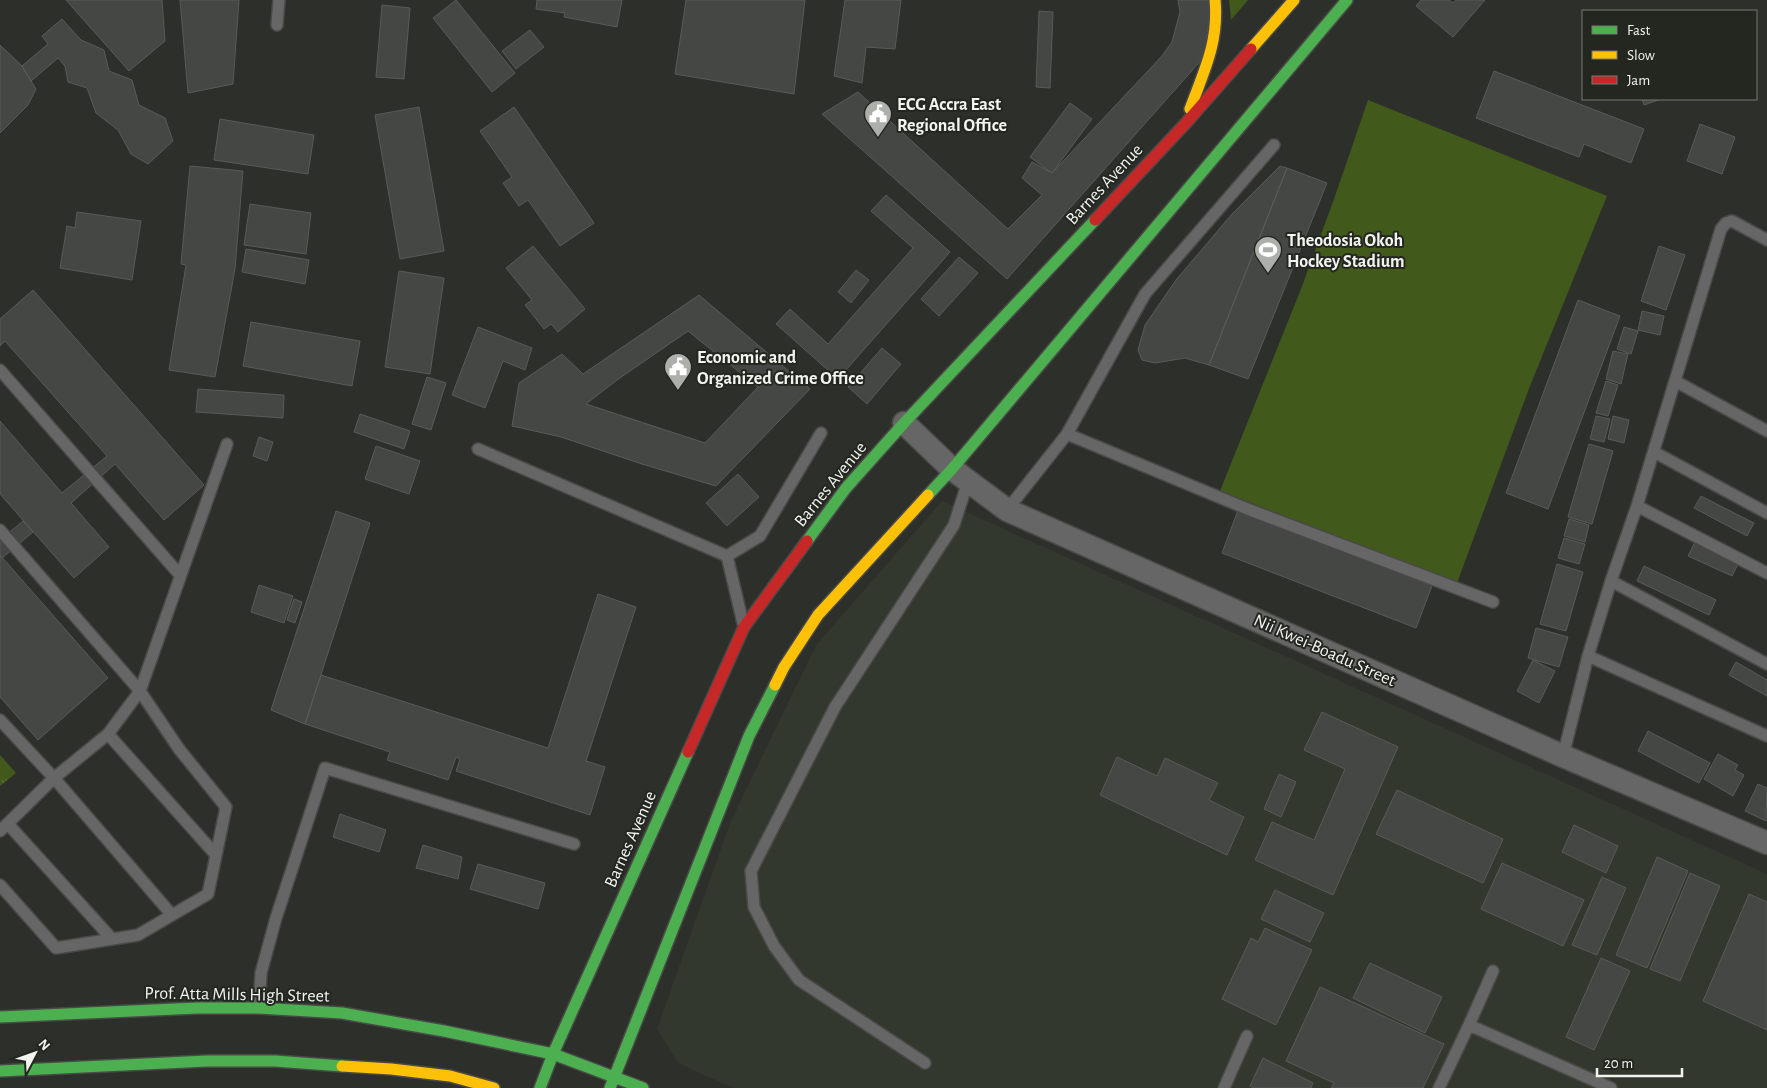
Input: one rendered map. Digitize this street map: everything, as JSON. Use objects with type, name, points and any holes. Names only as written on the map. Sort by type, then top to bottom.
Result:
[{"type":"main road","points":[[1185,124],[1213,46],[1217,19],[1215,0]]},
{"type":"main road","name":"Barnes Avenue","points":[[540,1088],[553,1054],[744,627],[846,488],[904,423],[1185,124],[1294,0]]},
{"type":"main road","points":[[610,1088],[749,736],[784,667],[818,615],[960,475],[1347,0]]},
{"type":"main road","name":"Prof. Atta Mills High Street","points":[[0,1017],[197,1008],[259,1008],[342,1013],[444,1031],[553,1054],[643,1088]]},
{"type":"main road","points":[[0,1071],[207,1061],[275,1061],[391,1069],[450,1076],[494,1088]]},
{"type":"street","name":"Nii Kwei-Boadu Street","points":[[904,423],[960,475],[1007,510],[1563,756],[1767,843]]},
{"type":"lane","points":[[277,25],[279,0]]},
{"type":"lane","points":[[1007,510],[1067,434],[1145,294],[1274,145]]},
{"type":"lane","points":[[1563,756],[1588,656],[1654,452],[1721,229],[1726,223],[1732,221],[1767,240]]},
{"type":"lane","points":[[0,370],[180,575]]},
{"type":"lane","points":[[1675,381],[1767,431]]},
{"type":"lane","points":[[727,556],[760,536],[821,434]]},
{"type":"lane","points":[[1067,434],[1250,510],[1493,602]]},
{"type":"lane","points":[[112,939],[4,828],[54,778],[108,734],[140,690],[227,444]]},
{"type":"lane","points":[[478,448],[727,556]]},
{"type":"lane","points":[[1654,452],[1767,513]]},
{"type":"lane","points":[[926,1063],[799,980],[774,946],[754,907],[751,871],[835,707],[954,525],[960,475]]},
{"type":"lane","points":[[1637,506],[1767,573]]},
{"type":"lane","points":[[0,530],[140,690],[180,749],[226,807],[208,894],[138,935],[56,948],[0,885]]},
{"type":"lane","points":[[727,556],[744,627]]},
{"type":"lane","points":[[1611,581],[1767,664]]},
{"type":"lane","points":[[1588,656],[1767,736]]},
{"type":"lane","points":[[0,720],[54,778],[172,915]]},
{"type":"lane","points":[[108,734],[216,855]]},
{"type":"lane","points":[[259,1008],[263,964],[276,918],[326,768],[574,844]]},
{"type":"lane","points":[[1439,1088],[1493,971]]},
{"type":"lane","points":[[1468,1024],[1612,1088]]},
{"type":"lane","points":[[1224,1088],[1247,1036]]},
{"type":"shaded area","points":[[942,501],[1767,874],[1767,1088],[733,1088],[678,1063],[657,1029],[730,823],[816,645]]},
{"type":"green space","points":[[1229,0],[1248,0],[1231,20]]},
{"type":"green space","name":"Theodosia Okoh Hockey Stadium","points":[[1368,100],[1607,196],[1530,386],[1457,583],[1220,491],[1301,289]]},
{"type":"green space","points":[[0,755],[16,773],[0,786]]},
{"type":"building","points":[[66,0],[162,0],[165,41],[129,71]]},
{"type":"building","points":[[180,0],[239,0],[233,84],[188,93]]},
{"type":"building","points":[[456,0],[515,73],[492,92],[433,18]]},
{"type":"building","points":[[537,0],[622,0],[617,27],[564,17],[565,13],[536,9]]},
{"type":"building","points":[[686,0],[805,0],[794,94],[675,74]]},
{"type":"building","points":[[845,0],[901,0],[895,49],[866,47],[862,83],[834,76]]},
{"type":"building","name":"ECG Accra East Regional Office","points":[[1178,0],[1212,0],[1204,57],[1007,279],[822,114],[858,92],[1008,229],[1042,195],[1022,178],[1032,162],[1052,173],[1162,56],[1172,42],[1180,12]]},
{"type":"building","points":[[1421,0],[1449,0],[1453,3],[1456,0],[1485,0],[1453,37],[1416,6]]},
{"type":"building","points":[[382,5],[410,8],[404,79],[376,77]]},
{"type":"building","points":[[1039,11],[1053,12],[1050,88],[1036,87]]},
{"type":"building","points":[[62,19],[81,40],[104,50],[109,71],[132,80],[139,105],[165,118],[173,141],[148,164],[131,154],[118,130],[96,113],[87,88],[68,82],[65,66],[58,58],[31,81],[22,66],[48,44],[42,36]]},
{"type":"building","points":[[530,30],[544,47],[516,69],[502,51]]},
{"type":"building","points":[[0,45],[22,66],[36,89],[28,105],[0,133]]},
{"type":"building","points":[[1494,71],[1644,129],[1631,163],[1584,144],[1579,157],[1476,118]]},
{"type":"building","points":[[1642,100],[1658,100],[1644,105]]},
{"type":"building","points":[[1070,103],[1092,119],[1052,173],[1030,157]]},
{"type":"building","points":[[419,107],[444,251],[400,259],[375,115]]},
{"type":"building","points":[[514,107],[594,223],[560,246],[528,200],[519,206],[503,183],[512,177],[480,131]]},
{"type":"building","points":[[220,119],[314,135],[308,174],[214,160]]},
{"type":"building","points":[[1700,124],[1735,137],[1722,174],[1687,161]]},
{"type":"building","points":[[190,166],[243,171],[235,269],[215,377],[169,370],[186,265],[181,264]]},
{"type":"building","points":[[1280,166],[1287,168],[1209,365],[1185,358],[1155,363],[1142,360],[1138,350],[1145,325],[1176,280],[1232,214]]},
{"type":"building","name":"Theodosia Okoh Hockey Stadium","points":[[1287,168],[1327,183],[1248,379],[1209,365]]},
{"type":"building","points":[[886,195],[950,252],[838,379],[776,324],[790,309],[828,344],[913,248],[871,211]]},
{"type":"building","points":[[250,204],[311,213],[306,254],[244,245]]},
{"type":"building","points":[[77,212],[141,221],[132,280],[60,268],[67,226],[75,228]]},
{"type":"building","points":[[533,246],[585,309],[558,332],[551,324],[544,329],[525,305],[532,300],[506,268]]},
{"type":"building","points":[[1659,246],[1685,255],[1666,310],[1641,301]]},
{"type":"building","points":[[246,249],[309,260],[305,284],[242,272]]},
{"type":"building","points":[[959,257],[978,273],[939,316],[921,299]]},
{"type":"building","points":[[856,270],[869,280],[851,303],[838,292]]},
{"type":"building","points":[[399,271],[444,278],[430,374],[385,367]]},
{"type":"building","points":[[33,290],[204,485],[164,520],[115,464],[71,503],[109,547],[74,578],[0,494],[0,421],[62,493],[107,456],[5,341],[0,346],[0,319]]},
{"type":"building","points":[[699,295],[810,389],[716,486],[561,437],[512,426],[519,383],[562,354],[583,374]],"holes":[[[688,331],[758,387],[705,443],[586,404]]]},
{"type":"building","points":[[1578,300],[1620,316],[1548,509],[1506,493]]},
{"type":"building","points":[[1642,311],[1664,316],[1660,335],[1638,330]]},
{"type":"building","points":[[251,322],[360,341],[352,386],[243,366]]},
{"type":"building","points":[[478,327],[532,348],[525,370],[503,361],[485,408],[452,395]]},
{"type":"building","points":[[1624,327],[1638,331],[1631,354],[1617,349]]},
{"type":"building","points":[[882,348],[901,364],[867,404],[848,387]]},
{"type":"building","points":[[1613,351],[1628,354],[1621,384],[1606,379]]},
{"type":"building","points":[[427,377],[446,383],[431,430],[412,424]]},
{"type":"building","points":[[1606,381],[1618,385],[1608,416],[1596,413]]},
{"type":"building","points":[[198,389],[284,395],[283,418],[196,412]]},
{"type":"building","points":[[360,414],[410,431],[404,449],[354,432]]},
{"type":"building","points":[[1596,416],[1610,419],[1604,442],[1590,439]]},
{"type":"building","points":[[1613,416],[1629,420],[1624,443],[1608,439]]},
{"type":"building","points":[[259,437],[273,442],[267,461],[253,456]]},
{"type":"building","points":[[1589,444],[1613,451],[1592,524],[1568,517]]},
{"type":"building","points":[[376,446],[420,461],[409,494],[365,479]]},
{"type":"building","points":[[738,474],[759,497],[727,526],[706,503]]},
{"type":"building","points":[[1701,496],[1754,523],[1747,536],[1694,508]]},
{"type":"building","points":[[1238,510],[1432,586],[1416,628],[1222,553]]},
{"type":"building","points":[[336,511],[370,523],[305,724],[271,710]]},
{"type":"building","points":[[1569,519],[1589,525],[1585,542],[1564,536]]},
{"type":"building","points":[[23,521],[33,532],[2,558],[0,555],[0,540]]},
{"type":"building","points":[[1564,538],[1585,544],[1579,564],[1558,558]]},
{"type":"building","points":[[1695,542],[1739,562],[1732,576],[1688,556]]},
{"type":"building","points":[[0,555],[108,678],[38,740],[0,697]]},
{"type":"building","points":[[1557,564],[1583,572],[1566,631],[1540,624]]},
{"type":"building","points":[[1644,566],[1716,600],[1709,615],[1637,581]]},
{"type":"building","points":[[259,585],[293,596],[284,623],[251,612]]},
{"type":"building","points":[[598,594],[636,607],[586,761],[605,767],[590,815],[456,771],[460,759],[456,757],[448,780],[387,760],[390,752],[305,724],[321,675],[548,748]]},
{"type":"building","points":[[294,599],[302,602],[295,623],[287,620]]},
{"type":"building","points":[[1536,628],[1568,637],[1559,667],[1528,658]]},
{"type":"building","points":[[1533,660],[1555,671],[1539,703],[1517,691]]},
{"type":"building","points":[[1736,662],[1767,680],[1767,696],[1729,675]]},
{"type":"building","points":[[1322,712],[1398,747],[1333,895],[1255,860],[1272,822],[1314,840],[1345,769],[1304,750]]},
{"type":"building","points":[[1648,731],[1710,763],[1699,783],[1638,751]]},
{"type":"building","points":[[1718,754],[1738,765],[1735,770],[1744,775],[1733,796],[1704,779]]},
{"type":"building","points":[[1117,757],[1157,776],[1165,758],[1218,783],[1209,800],[1244,817],[1227,855],[1100,795]]},
{"type":"building","points":[[1279,774],[1296,782],[1281,817],[1264,809]]},
{"type":"building","points":[[1758,784],[1767,788],[1766,821],[1745,811]]},
{"type":"building","points":[[1397,790],[1503,839],[1483,883],[1376,834]]},
{"type":"building","points":[[340,814],[386,830],[379,852],[333,837]]},
{"type":"building","points":[[1574,825],[1618,846],[1606,873],[1562,852]]},
{"type":"building","points":[[423,845],[462,857],[458,879],[416,868]]},
{"type":"building","points":[[1657,857],[1688,871],[1647,968],[1616,955]]},
{"type":"building","points":[[1502,863],[1584,900],[1563,946],[1481,909]]},
{"type":"building","points":[[478,864],[545,883],[538,909],[470,889]]},
{"type":"building","points":[[1690,873],[1720,886],[1680,981],[1650,969]]},
{"type":"building","points":[[1602,877],[1626,888],[1597,955],[1572,945]]},
{"type":"building","points":[[1275,890],[1324,913],[1310,942],[1261,919]]},
{"type":"building","points":[[1749,894],[1767,902],[1767,1030],[1703,1001]]},
{"type":"building","points":[[1265,928],[1312,950],[1276,1025],[1222,999],[1251,938],[1258,942]]},
{"type":"building","points":[[1601,958],[1630,971],[1594,1050],[1566,1037]]},
{"type":"building","points":[[1370,963],[1442,997],[1425,1033],[1353,998]]},
{"type":"building","points":[[1320,987],[1444,1044],[1423,1088],[1331,1088],[1334,1083],[1286,1061]]},
{"type":"building","points":[[1263,1058],[1313,1083],[1311,1088],[1254,1088],[1250,1086]]},
{"type":"traffic: fast","points":[[928,495],[952,469],[1347,0]]},
{"type":"traffic: fast","points":[[807,541],[846,488],[904,423],[1095,220]]},
{"type":"traffic: fast","points":[[610,1088],[749,736],[775,685]]},
{"type":"traffic: fast","points":[[540,1088],[553,1054],[688,752]]},
{"type":"traffic: fast","points":[[0,1017],[197,1008],[259,1008],[342,1013],[444,1031],[553,1054],[643,1088]]},
{"type":"traffic: fast","points":[[0,1071],[207,1061],[275,1061],[342,1066]]},
{"type":"traffic: slow","points":[[1190,109],[1213,43],[1216,15],[1215,0]]},
{"type":"traffic: slow","points":[[1251,49],[1294,0]]},
{"type":"traffic: slow","points":[[775,685],[784,667],[818,615],[928,495]]},
{"type":"traffic: slow","points":[[342,1066],[391,1069],[450,1076],[494,1088]]},
{"type":"traffic: jam","points":[[1095,220],[1185,124],[1251,49]]},
{"type":"traffic: jam","points":[[688,752],[744,627],[807,541]]},
{"type":"place","name":"ECG Accra East Regional Office","points":[[878,138]]},
{"type":"place","name":"Theodosia Okoh Hockey Stadium","points":[[1268,274]]},
{"type":"place","name":"Economic and Organized Crime Office","points":[[678,391]]}]
